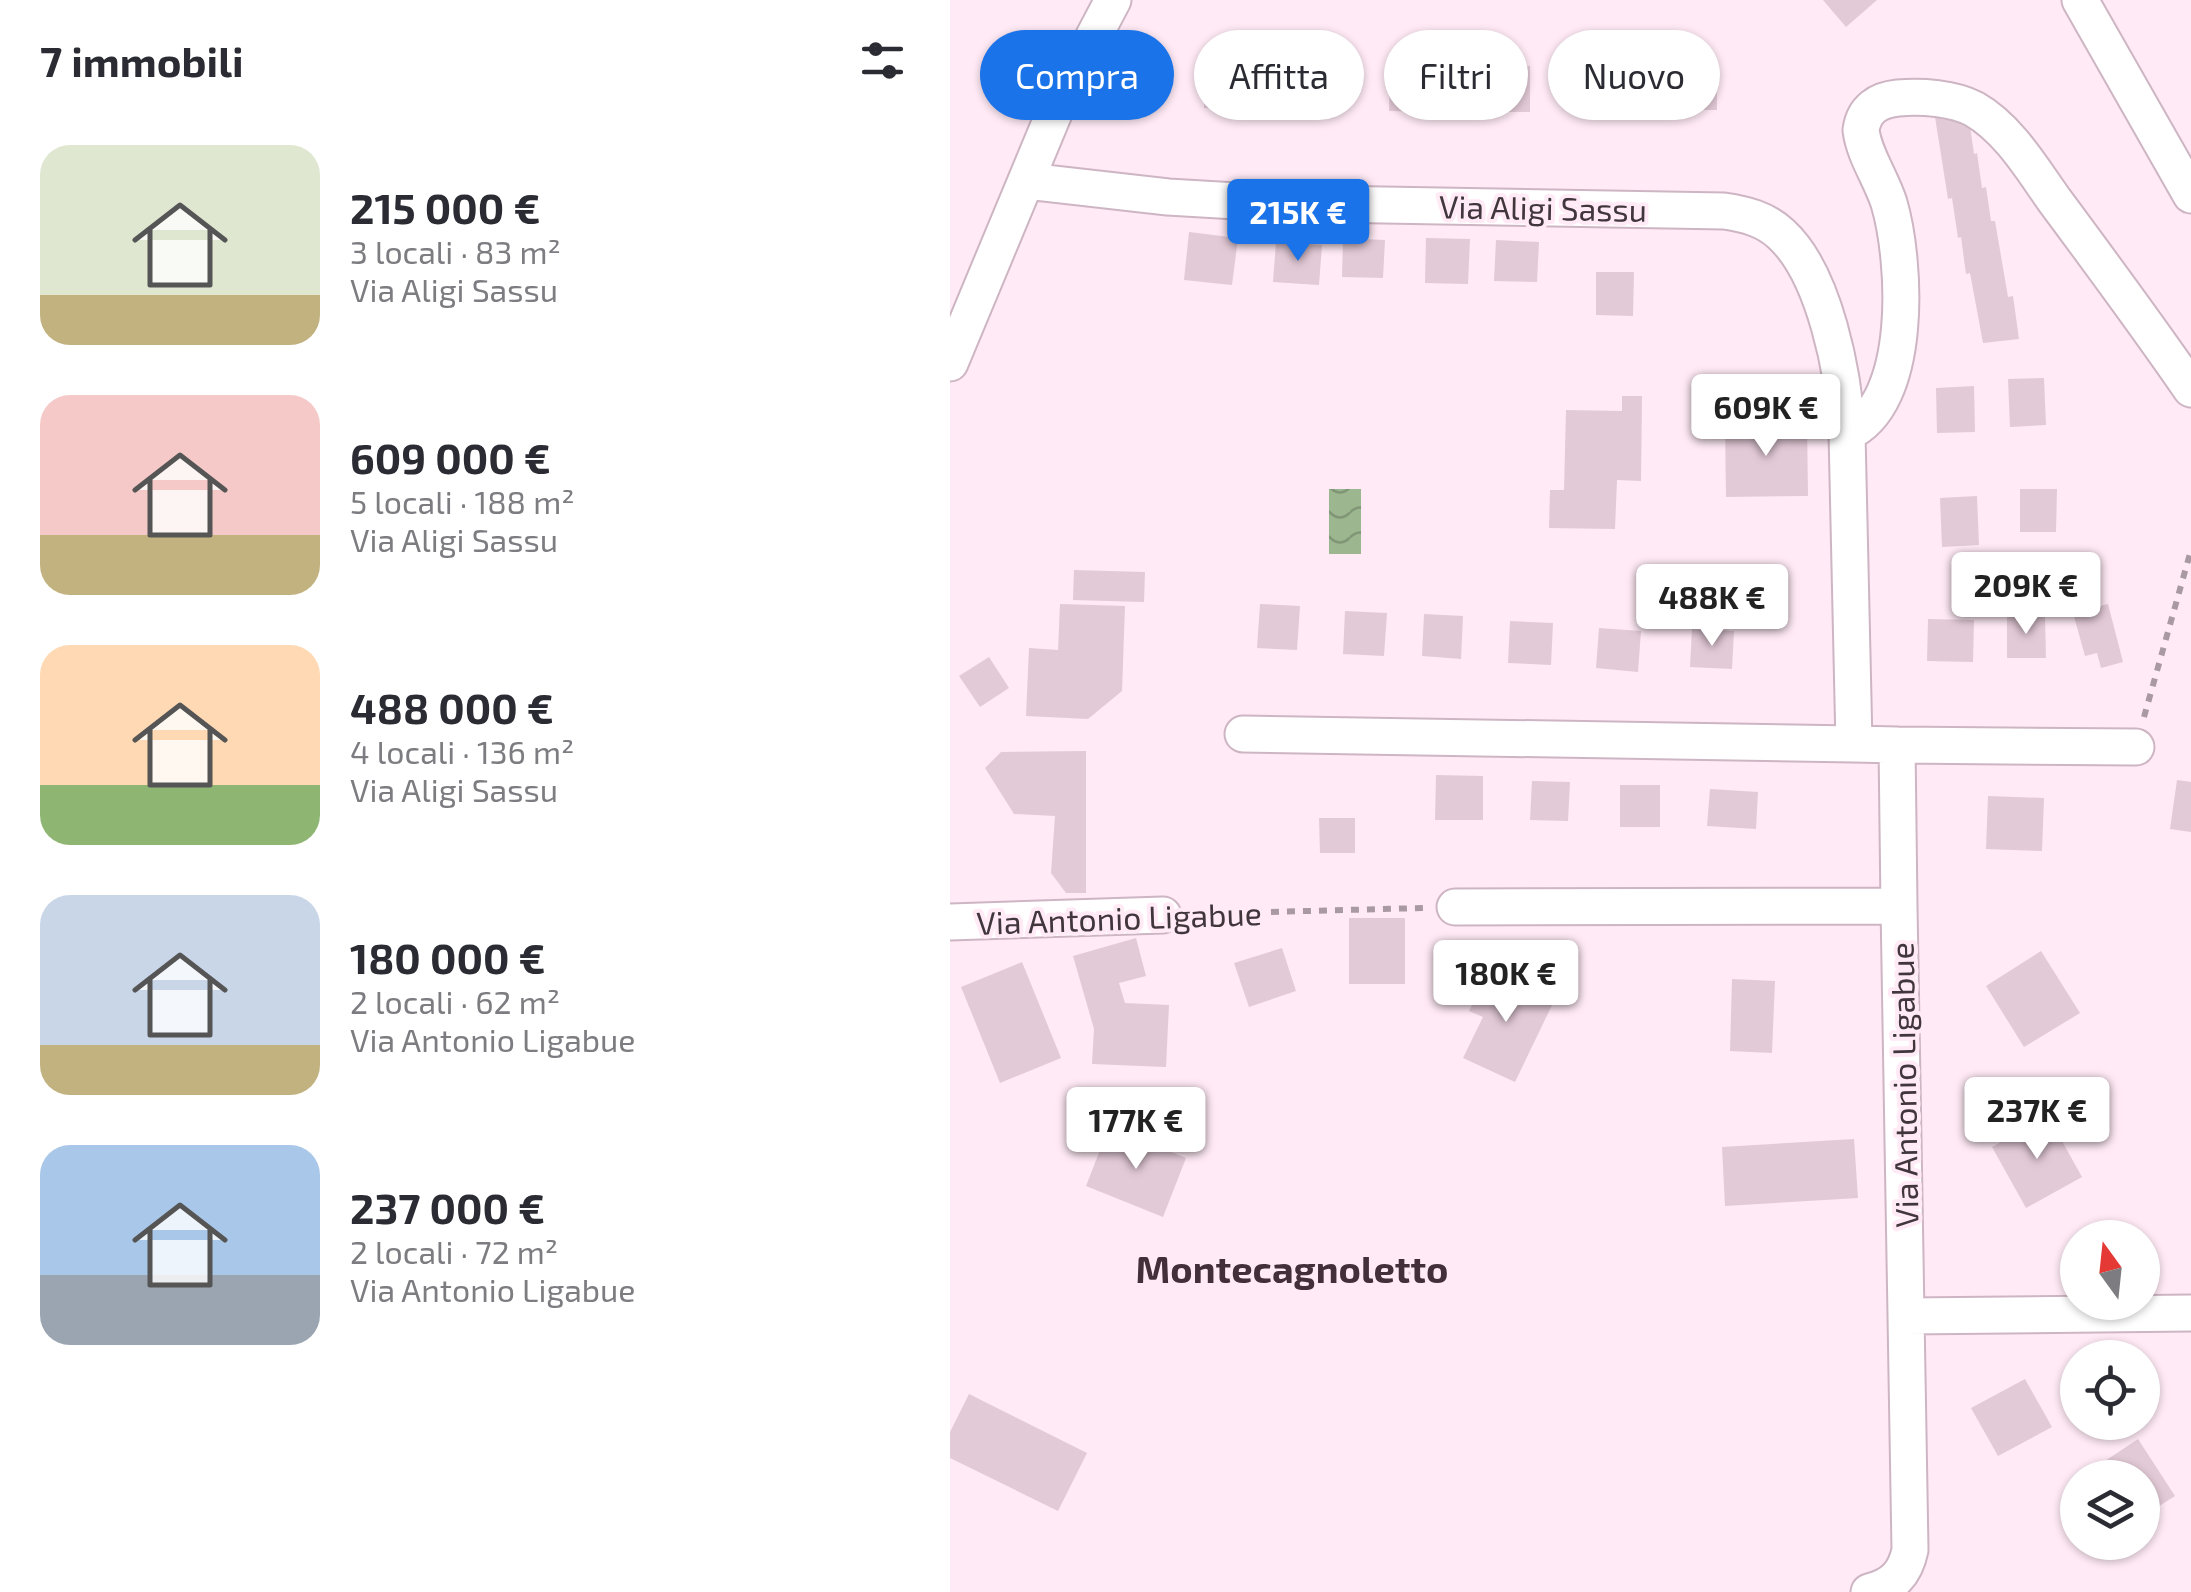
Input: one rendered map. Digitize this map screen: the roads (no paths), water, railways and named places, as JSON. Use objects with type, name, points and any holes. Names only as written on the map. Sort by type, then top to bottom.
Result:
[{"type":"street","points":[[950,363],[1057,106],[1114,0]]},
{"type":"street","points":[[2080,0],[2191,195]]},
{"type":"street","points":[[1847,432],[1866,422],[1883,401],[1899,326],[1902,286],[1896,232],[1888,198],[1861,130],[1870,108],[1898,98],[1958,104],[1978,112],[1998,128],[2191,388]]},
{"type":"street","name":"Via Aligi Sassu","points":[[1027,180],[1215,200],[1708,210],[1751,216],[1779,232],[1792,246],[1818,294],[1834,348],[1847,432],[1854,744]]},
{"type":"street","points":[[1243,734],[2136,747]]},
{"type":"street","points":[[1897,746],[1900,906]]},
{"type":"street","name":"Via Antonio Ligabue","points":[[1454,907],[1900,906],[1910,1550],[1904,1571],[1895,1580],[1869,1592]]},
{"type":"street","name":"Via Antonio Ligabue","points":[[950,922],[1163,915]]},
{"type":"street","points":[[1908,1316],[2191,1313]]},
{"type":"water","points":[[1329,489],[1361,489],[1361,554],[1329,554]]},
{"type":"district","name":"Montecagnoletto","points":[[1292,1268]]}]
